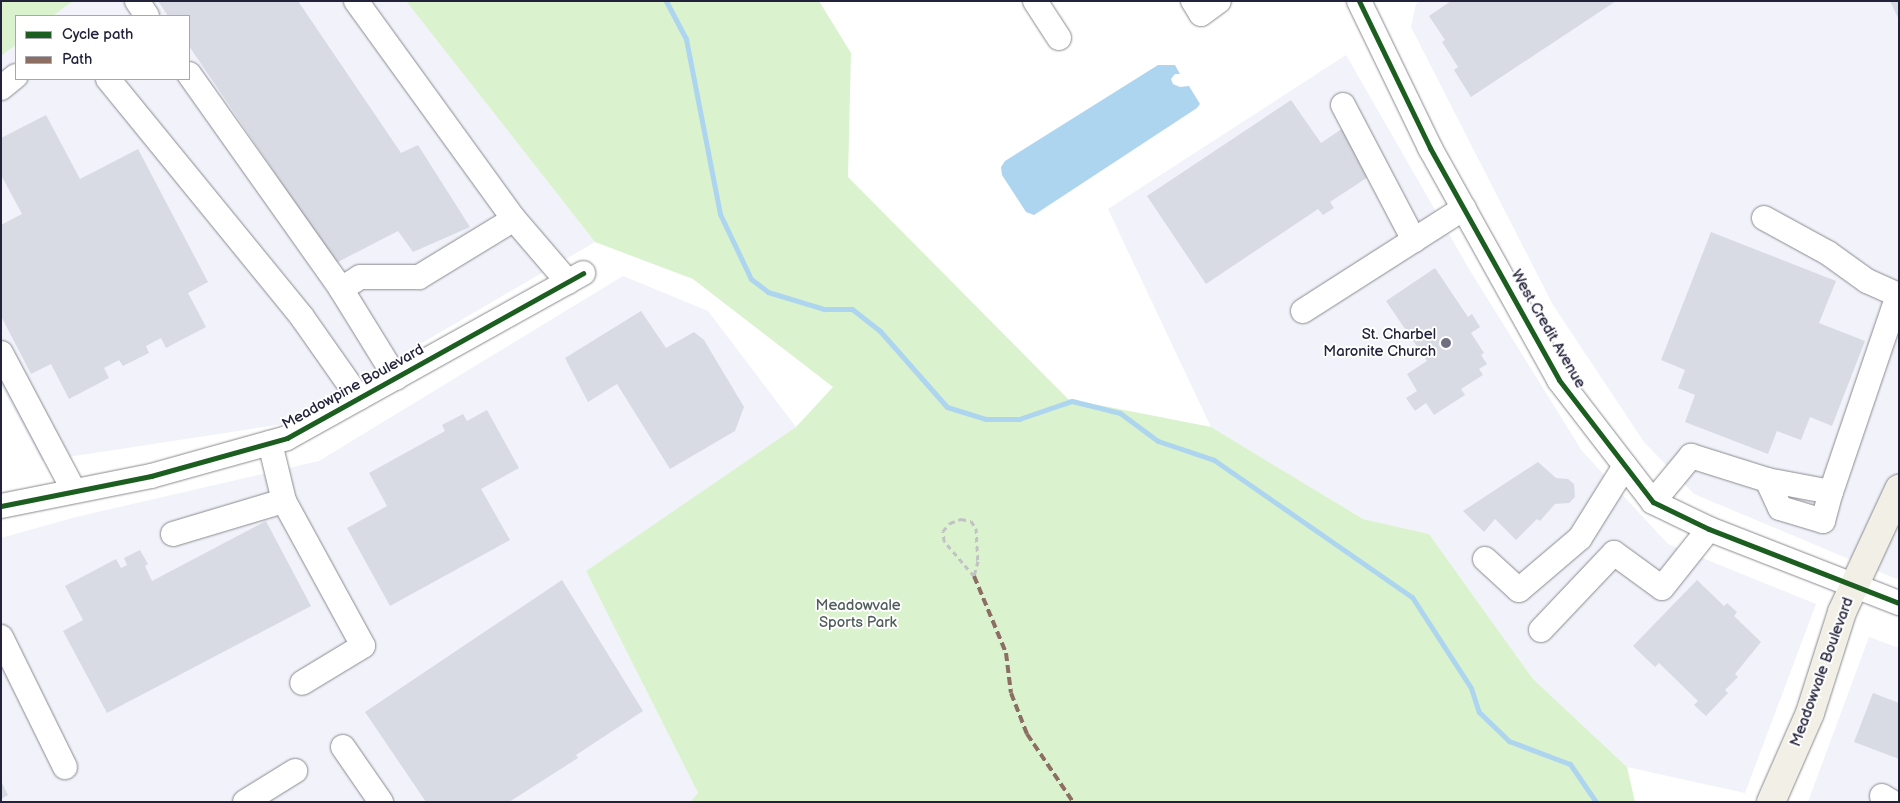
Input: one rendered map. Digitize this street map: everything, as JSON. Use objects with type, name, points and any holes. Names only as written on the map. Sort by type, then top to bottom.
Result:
[{"type":"main road","name":"Meadowvale Boulevard","points":[[1771,802],[1810,712],[1842,612],[1899,490]]},
{"type":"street","points":[[137,1],[147,15]]},
{"type":"street","points":[[341,289],[360,277],[419,277],[514,218],[356,1]]},
{"type":"street","points":[[1036,1],[1059,38]]},
{"type":"street","points":[[1192,1],[1201,14],[1219,1]]},
{"type":"street","name":"West Credit Avenue","points":[[1359,1],[1430,148],[1560,380],[1653,502],[1709,529],[1899,603]]},
{"type":"street","points":[[190,75],[341,289],[396,378]]},
{"type":"street","points":[[1,88],[15,77]]},
{"type":"street","points":[[109,80],[302,317],[359,398]]},
{"type":"street","points":[[1343,105],[1414,240]]},
{"type":"street","points":[[1303,311],[1464,208]]},
{"type":"street","name":"Meadowpine Boulevard","points":[[1,506],[151,476],[288,438],[576,278],[514,218]]},
{"type":"street","points":[[1653,502],[1691,456],[1767,480],[1780,508],[1823,521],[1830,492],[1898,295],[1867,281],[1828,253],[1764,218]]},
{"type":"street","points":[[1,353],[74,491]]},
{"type":"street","points":[[270,443],[284,501],[363,646],[302,683]]},
{"type":"street","points":[[1485,559],[1520,590],[1580,538],[1625,466]]},
{"type":"street","points":[[173,534],[284,501]]},
{"type":"street","points":[[1541,630],[1614,553],[1662,588],[1709,529]]},
{"type":"street","points":[[1,637],[65,767]]},
{"type":"street","points":[[343,747],[381,802]]},
{"type":"street","points":[[245,802],[295,771]]},
{"type":"path","points":[[961,520],[971,521],[976,528],[978,560],[974,576],[944,541],[944,531],[950,523],[961,520]]},
{"type":"shaded area","points":[[73,1],[406,1],[595,242],[283,424],[42,461],[1,385],[1,56],[15,46],[15,80],[190,80],[190,15],[54,15]]},
{"type":"shaded area","points":[[1420,1],[1899,1],[1899,580],[1694,494],[1644,442],[1553,305],[1411,27],[1416,4]]},
{"type":"shaded area","points":[[1346,55],[1469,269],[1582,451],[1668,544],[1816,604],[1745,793],[1627,767],[1533,679],[1429,534],[1363,519],[1211,427],[1108,209]]},
{"type":"shaded area","points":[[623,276],[708,311],[796,427],[586,571],[698,793],[690,802],[1,802],[1,538],[76,517],[319,461]]},
{"type":"shaded area","points":[[1869,637],[1899,648],[1899,802],[1808,802]]},
{"type":"green space","points":[[1,1],[73,1],[54,15],[15,15],[15,46],[1,56]]},
{"type":"green space","name":"Meadowvale Sports Park","points":[[406,1],[819,1],[851,53],[848,177],[1068,399],[1211,427],[1363,519],[1429,534],[1533,679],[1627,767],[1635,802],[690,802],[698,793],[586,571],[796,427],[833,387],[693,279],[595,242]]},
{"type":"water","points":[[1158,65],[1175,65],[1180,74],[1175,74],[1171,79],[1173,84],[1180,87],[1189,86],[1200,104],[1197,108],[1034,215],[1026,212],[1002,175],[1001,167],[1005,161]]},
{"type":"building","points":[[158,1],[298,1],[401,153],[418,145],[470,227],[413,252],[398,231],[336,263],[190,47],[190,15],[167,15]]},
{"type":"building","points":[[1451,1],[1616,1],[1471,97],[1454,70],[1458,67],[1442,42],[1445,40],[1429,16]]},
{"type":"building","points":[[1890,1],[1899,1],[1899,20]]},
{"type":"building","points":[[1291,100],[1321,143],[1343,128],[1365,161],[1360,165],[1368,177],[1330,202],[1334,208],[1323,215],[1318,209],[1206,284],[1147,196]]},
{"type":"building","points":[[46,115],[80,179],[138,149],[208,282],[188,293],[206,327],[166,348],[161,338],[146,346],[149,353],[123,366],[119,360],[104,368],[109,378],[69,399],[51,364],[31,374],[1,316],[1,225],[22,214],[1,175],[1,138]]},
{"type":"building","points":[[1711,232],[1836,281],[1819,323],[1865,341],[1832,426],[1810,417],[1801,440],[1777,431],[1768,454],[1685,422],[1695,395],[1678,388],[1685,370],[1661,360]]},
{"type":"building","name":"St. Charbel Maronite Church","points":[[1435,268],[1468,317],[1472,314],[1480,327],[1471,333],[1484,353],[1481,355],[1487,364],[1479,369],[1483,375],[1461,389],[1465,395],[1434,415],[1426,403],[1415,411],[1406,398],[1417,391],[1407,374],[1427,361],[1386,301]]},
{"type":"building","points":[[641,311],[666,348],[694,332],[704,340],[744,407],[735,431],[670,469],[617,384],[588,402],[565,358]]},
{"type":"building","points":[[487,410],[519,468],[481,489],[510,540],[390,606],[347,528],[387,506],[369,473],[445,431],[442,425],[463,414],[467,421]]},
{"type":"building","points":[[1538,462],[1556,478],[1568,479],[1574,484],[1575,497],[1569,503],[1555,504],[1540,521],[1537,519],[1516,540],[1495,519],[1484,532],[1463,511]]},
{"type":"building","points":[[266,521],[311,606],[107,713],[63,631],[83,620],[65,586],[116,559],[121,568],[127,565],[124,558],[140,550],[148,564],[145,566],[152,581]]},
{"type":"building","points":[[562,580],[643,711],[576,755],[578,758],[509,802],[426,802],[365,712]]},
{"type":"building","points":[[1697,580],[1724,606],[1727,603],[1737,612],[1734,616],[1761,642],[1735,674],[1738,677],[1725,690],[1728,693],[1706,716],[1694,705],[1698,701],[1659,663],[1655,667],[1633,646]]},
{"type":"building","points":[[1873,693],[1899,703],[1899,759],[1854,742]]},
{"type":"building","points":[[1,781],[8,795],[1,799]]},
{"type":"waterway","points":[[666,1],[686,39],[720,214],[751,279],[768,292],[824,309],[852,309],[880,331],[947,407],[986,419],[1019,419],[1072,401],[1120,413],[1158,441],[1214,460],[1412,597],[1471,688],[1479,712],[1509,741],[1570,764],[1596,802]]},
{"type":"marked path","points":[[974,576],[1006,653],[1011,693],[1027,734],[1073,802]]},
{"type":"cycle path","points":[[1359,1],[1430,148],[1559,380],[1653,502],[1709,529],[1899,603]]},
{"type":"cycle path","points":[[1,506],[151,476],[287,438],[583,273]]},
{"type":"place","name":"St. Charbel Maronite Church","points":[[1446,343]]}]
